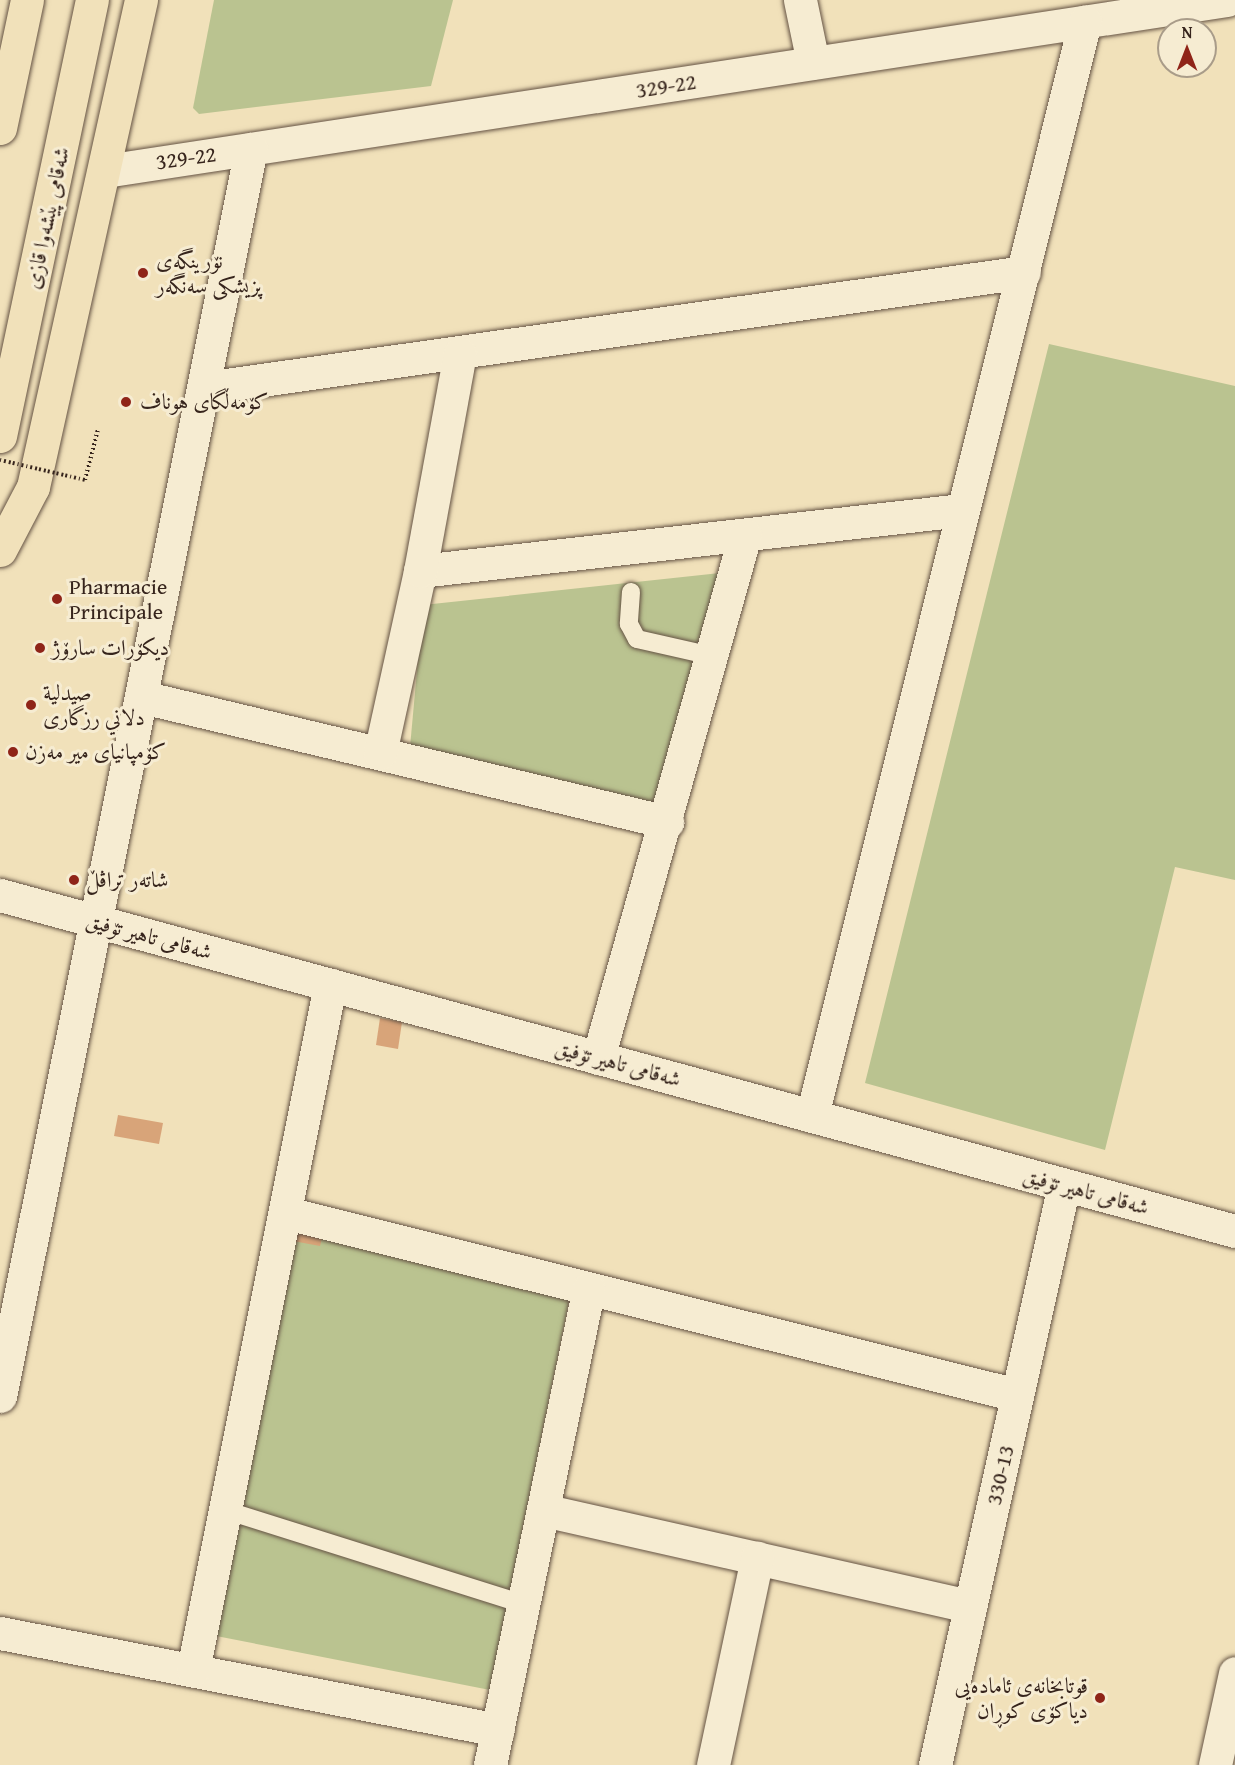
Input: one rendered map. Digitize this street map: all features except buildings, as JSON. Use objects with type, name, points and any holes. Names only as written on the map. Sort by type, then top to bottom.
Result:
[{"type":"highway","points":[[0,128],[27,0]]},
{"type":"highway","name":"شەقامی پێشەوا قازی","points":[[0,436],[92,0]]},
{"type":"highway","points":[[0,550],[33,487],[105,171],[141,0]]},
{"type":"highway","points":[[133,40],[148,0]]},
{"type":"street","points":[[800,0],[813,63]]},
{"type":"street","name":"329-22","points":[[105,171],[1227,0]]},
{"type":"street","points":[[812,1116],[1085,22]]},
{"type":"street","points":[[0,1395],[205,388],[251,149]]},
{"type":"street","points":[[205,388],[460,354],[1024,272]]},
{"type":"street","points":[[380,753],[420,570],[460,354]]},
{"type":"street","points":[[420,570],[962,510]]},
{"type":"street","points":[[598,1058],[667,822],[745,535]]},
{"type":"street","points":[[142,697],[667,822]]},
{"type":"street","name":"شەقامی تاهیر تۆفیق","points":[[0,895],[1235,1231]]},
{"type":"street","points":[[193,1670],[330,985]]},
{"type":"street","name":"330-13","points":[[935,1765],[1064,1185]]},
{"type":"street","points":[[286,1213],[1017,1395]]},
{"type":"street","points":[[490,1765],[589,1289]]},
{"type":"street","points":[[543,1510],[970,1606]]},
{"type":"street","points":[[713,1765],[756,1558]]},
{"type":"street","points":[[0,1633],[498,1730]]},
{"type":"street","points":[[1215,1765],[1235,1673]]},
{"type":"lane","points":[[631,592],[629,624],[637,639],[712,656]]},
{"type":"lane","points":[[225,1510],[524,1604]]},
{"type":"path","points":[[0,460],[86,480],[98,429]]},
{"type":"green space","points":[[214,0],[453,0],[431,86],[199,114],[193,108]]},
{"type":"green space","points":[[1049,344],[1235,386],[1235,880],[1175,867],[1105,1150],[865,1083]]},
{"type":"green space","points":[[720,573],[656,812],[410,747],[423,605]]},
{"type":"green space","points":[[293,1223],[571,1292],[490,1690],[206,1634]]},
{"type":"place","name":"نۆرینگەی پزیشکی سەنگەر","points":[[143,273]]},
{"type":"place","name":"کۆمەڵگای هوناف","points":[[126,402]]},
{"type":"place","name":"Pharmacie Principale","points":[[57,599]]},
{"type":"place","name":"دیکۆرات سارۆژ","points":[[40,648]]},
{"type":"place","name":"صيدلية دلاني رزگاری","points":[[31,705]]},
{"type":"place","name":"کۆمپانیای میر مەزن","points":[[13,752]]},
{"type":"place","name":"شاتەر تراڤڵ","points":[[74,880]]},
{"type":"place","name":"قوتابخانەی ئامادەیی دیاکۆی کوڕان","points":[[1100,1698]]}]
